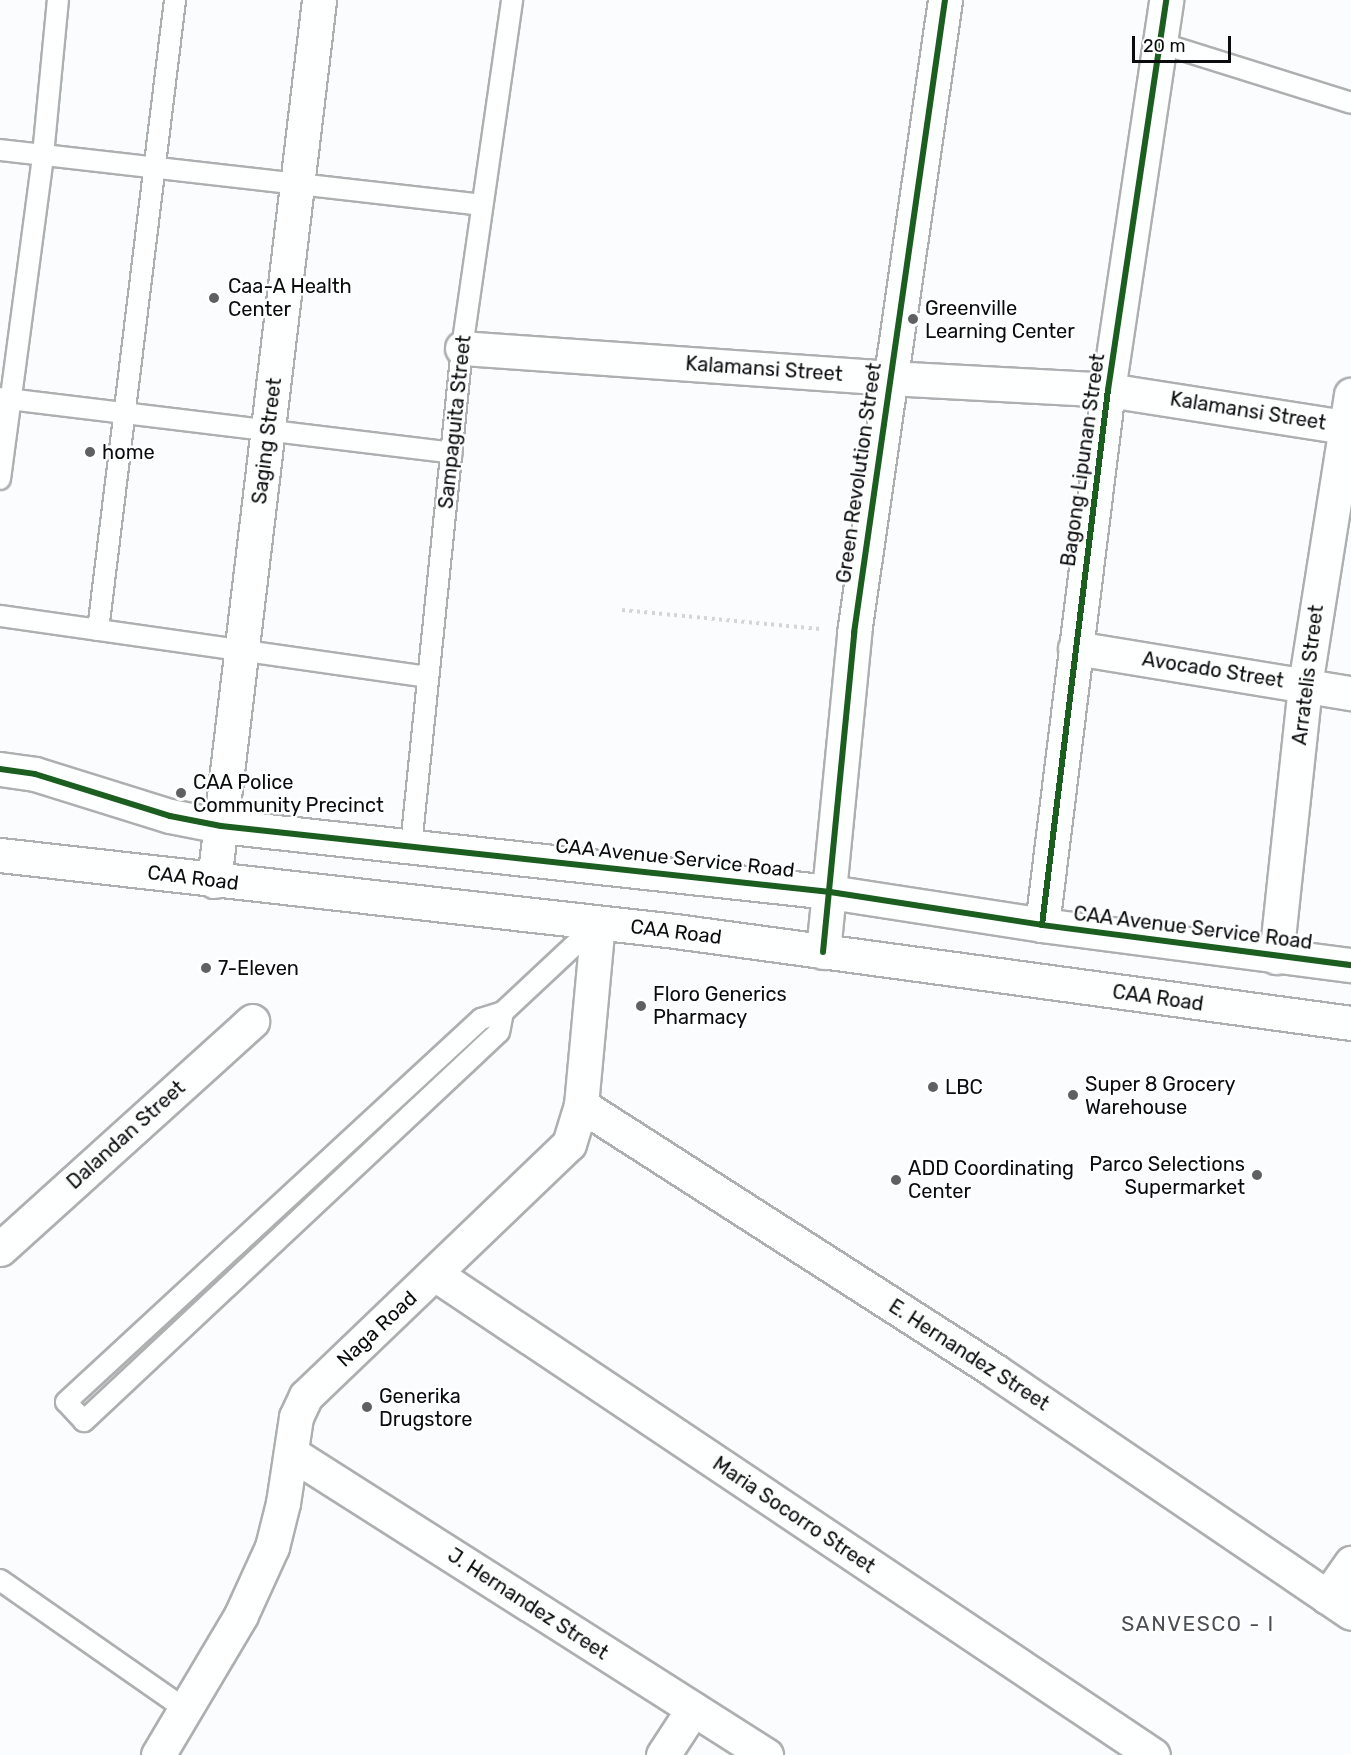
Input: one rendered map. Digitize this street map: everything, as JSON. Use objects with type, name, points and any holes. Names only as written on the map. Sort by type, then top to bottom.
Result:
[{"type":"street","name":"Saging Street","points":[[214,881],[319,0]]},
{"type":"street","name":"Green Revolution Street","points":[[823,952],[854,633],[945,0]]},
{"type":"street","name":"Bagong Lipunan Street","points":[[1042,925],[1108,390],[1166,0]]},
{"type":"street","name":"Kalamansi Street","points":[[462,348],[889,378],[1108,390],[1347,427]]},
{"type":"street","name":"Arratelis Street","points":[[1276,957],[1305,685],[1351,395]]},
{"type":"street","name":"Avocado Street","points":[[1075,648],[1351,693]]},
{"type":"street","name":"CAA Avenue Service Road","points":[[0,769],[35,774],[170,816],[221,826],[830,892],[1042,925],[1351,965]]},
{"type":"street","name":"CAA Road","points":[[0,855],[598,923],[1351,1023]]},
{"type":"street","name":"Naga Road","points":[[158,1755],[241,1615],[272,1547],[296,1417],[306,1396],[556,1161],[569,1144],[581,1105],[598,923]]},
{"type":"street","name":"Dalandan Street","points":[[0,1250],[252,1021]]},
{"type":"street","name":"E. Hernandez Street","points":[[581,1105],[995,1371],[1339,1605]]},
{"type":"street","name":"Maria Socorro Street","points":[[435,1274],[1153,1755]]},
{"type":"street","name":"J. Hernandez Street","points":[[291,1453],[766,1755]]},
{"type":"street","points":[[1339,1605],[1351,1563]]},
{"type":"street","points":[[663,1755],[693,1709]]},
{"type":"lane","points":[[0,479],[5,399],[43,155],[58,0]]},
{"type":"lane","points":[[98,630],[175,0]]},
{"type":"lane","name":"Sampaguita Street","points":[[411,846],[462,348],[512,0]]},
{"type":"lane","points":[[1160,43],[1351,104]]},
{"type":"lane","points":[[0,150],[155,165],[482,204]]},
{"type":"lane","points":[[5,399],[452,453]]},
{"type":"lane","points":[[0,616],[428,677]]},
{"type":"lane","points":[[503,1012],[499,1032],[84,1421],[66,1402],[481,1019],[503,1012],[598,923]]},
{"type":"lane","points":[[297,1189],[314,1205]]},
{"type":"lane","points":[[107,1364],[125,1382]]},
{"type":"lane","points":[[0,1580],[185,1709]]},
{"type":"path","points":[[622,610],[854,633]]},
{"type":"cycle path","points":[[823,952],[854,633],[945,0]]},
{"type":"cycle path","points":[[1042,925],[1108,390],[1166,0]]},
{"type":"cycle path","points":[[0,769],[35,774],[170,816],[221,826],[830,892],[1042,925],[1351,965]]},
{"type":"place","name":"Caa-A Health Center","points":[[214,298]]},
{"type":"place","name":"Greenville Learning Center","points":[[913,319]]},
{"type":"place","name":"home","points":[[90,452]]},
{"type":"place","name":"CAA Police Community Precinct","points":[[181,793]]},
{"type":"place","name":"7-Eleven","points":[[206,968]]},
{"type":"place","name":"Floro Generics Pharmacy","points":[[641,1006]]},
{"type":"place","name":"LBC","points":[[933,1087]]},
{"type":"place","name":"Super 8 Grocery Warehouse","points":[[1073,1095]]},
{"type":"place","name":"Parco Selections Supermarket","points":[[1257,1175]]},
{"type":"place","name":"ADD Coordinating Center","points":[[896,1180]]},
{"type":"place","name":"Generika Drugstore","points":[[367,1407]]},
{"type":"district","name":"SANVESCO - I","points":[[1198,1624]]}]
